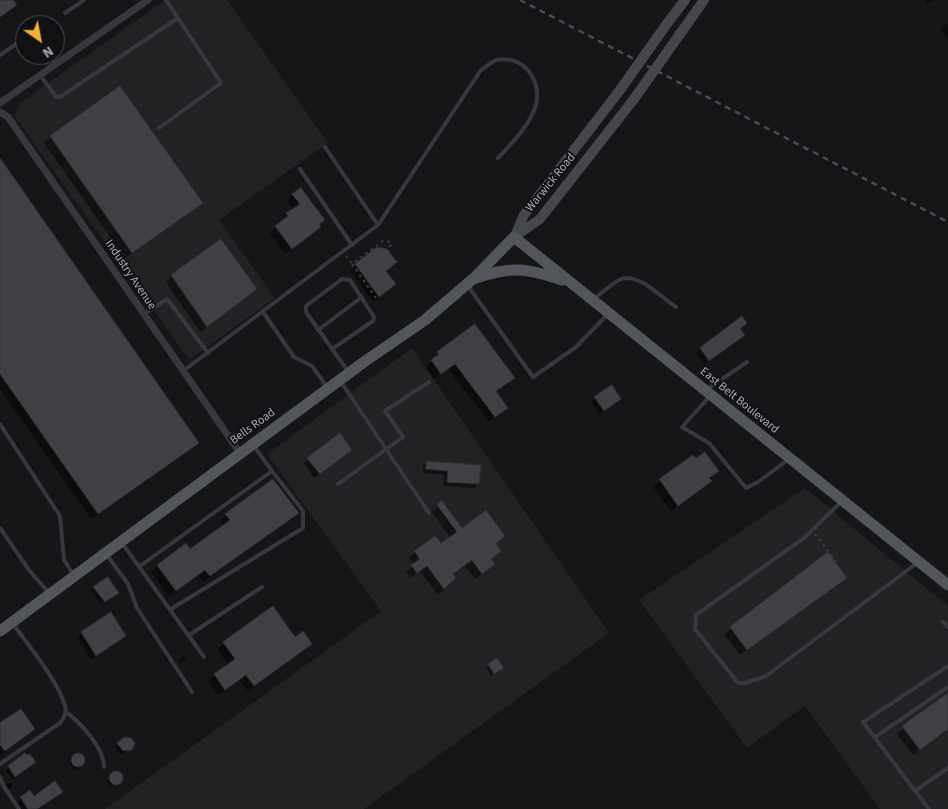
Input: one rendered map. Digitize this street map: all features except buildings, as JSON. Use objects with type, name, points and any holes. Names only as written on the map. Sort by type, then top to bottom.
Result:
[{"type":"main road","name":"Warwick Road","points":[[514,237],[524,215],[620,90],[684,0]]},
{"type":"main road","name":"Warwick Road","points":[[514,237],[540,219],[634,99],[704,0]]},
{"type":"main road","name":"Bells Road","points":[[0,631],[252,444],[426,320],[470,281],[514,237]]},
{"type":"main road","name":"East Belt Boulevard","points":[[514,237],[948,586]]},
{"type":"main road","points":[[470,281],[498,270],[523,269],[568,282]]},
{"type":"street","points":[[0,104],[148,0]]},
{"type":"street","name":"Industry Avenue","points":[[0,112],[8,117],[240,453]]},
{"type":"lane","points":[[65,13],[84,0]]},
{"type":"lane","points":[[159,128],[221,84],[166,0]]},
{"type":"lane","points":[[40,75],[56,97],[60,97],[178,18]]},
{"type":"lane","points":[[0,54],[15,44]]},
{"type":"lane","points":[[183,371],[378,225],[481,70],[496,60],[509,60],[533,74],[538,89],[536,107],[523,130],[498,158]]},
{"type":"lane","points":[[325,147],[378,225]]},
{"type":"lane","points":[[300,169],[352,245]]},
{"type":"lane","points":[[592,301],[620,279],[629,277],[638,281],[676,308]]},
{"type":"lane","points":[[332,349],[373,321],[372,312],[350,280],[342,279],[306,306],[306,312],[332,349],[344,377],[386,450],[429,513]]},
{"type":"lane","points":[[470,281],[533,377],[576,348],[608,314]]},
{"type":"lane","points":[[318,330],[362,297]]},
{"type":"lane","points":[[143,315],[167,299],[208,352]]},
{"type":"lane","points":[[263,312],[294,357],[312,366],[328,389]]},
{"type":"lane","points":[[747,362],[723,376],[682,427],[709,443],[746,488],[758,482],[789,459]]},
{"type":"lane","points":[[338,484],[403,436],[385,410],[429,382]]},
{"type":"lane","points":[[0,424],[60,516],[64,560],[74,576]]},
{"type":"lane","points":[[170,609],[303,528],[303,511],[252,444]]},
{"type":"lane","points":[[140,566],[272,471]]},
{"type":"lane","points":[[842,502],[804,538],[696,614],[695,629],[738,684],[766,676],[918,562]]},
{"type":"lane","points":[[0,528],[29,570],[50,594]]},
{"type":"lane","points":[[121,541],[204,657]]},
{"type":"lane","points":[[105,553],[128,584],[137,608],[192,692]]},
{"type":"lane","points":[[189,635],[262,587]]},
{"type":"lane","points":[[0,764],[48,733],[60,723],[66,712],[66,707],[56,687],[12,622]]},
{"type":"lane","points":[[943,622],[948,627]]},
{"type":"lane","points":[[928,809],[863,722],[948,666]]},
{"type":"lane","points":[[875,737],[948,687]]},
{"type":"lane","points":[[66,712],[86,730],[101,753],[104,767]]},
{"type":"lane","points":[[915,791],[948,768]]},
{"type":"lane","points":[[0,777],[4,788],[19,809]]},
{"type":"path","points":[[352,264],[383,241],[392,242],[390,252]]},
{"type":"path","points":[[343,252],[376,298]]},
{"type":"path","points":[[820,541],[838,564]]},
{"type":"shaded area","points":[[165,0],[227,0],[328,143],[219,220],[275,298],[189,360],[15,117],[20,103]]},
{"type":"shaded area","points":[[412,348],[609,633],[364,809],[105,809],[381,611],[267,454]]},
{"type":"shaded area","points":[[805,488],[948,606],[948,809],[880,809],[805,706],[747,748],[639,600]]},
{"type":"railway","points":[[520,0],[948,222]]}]
